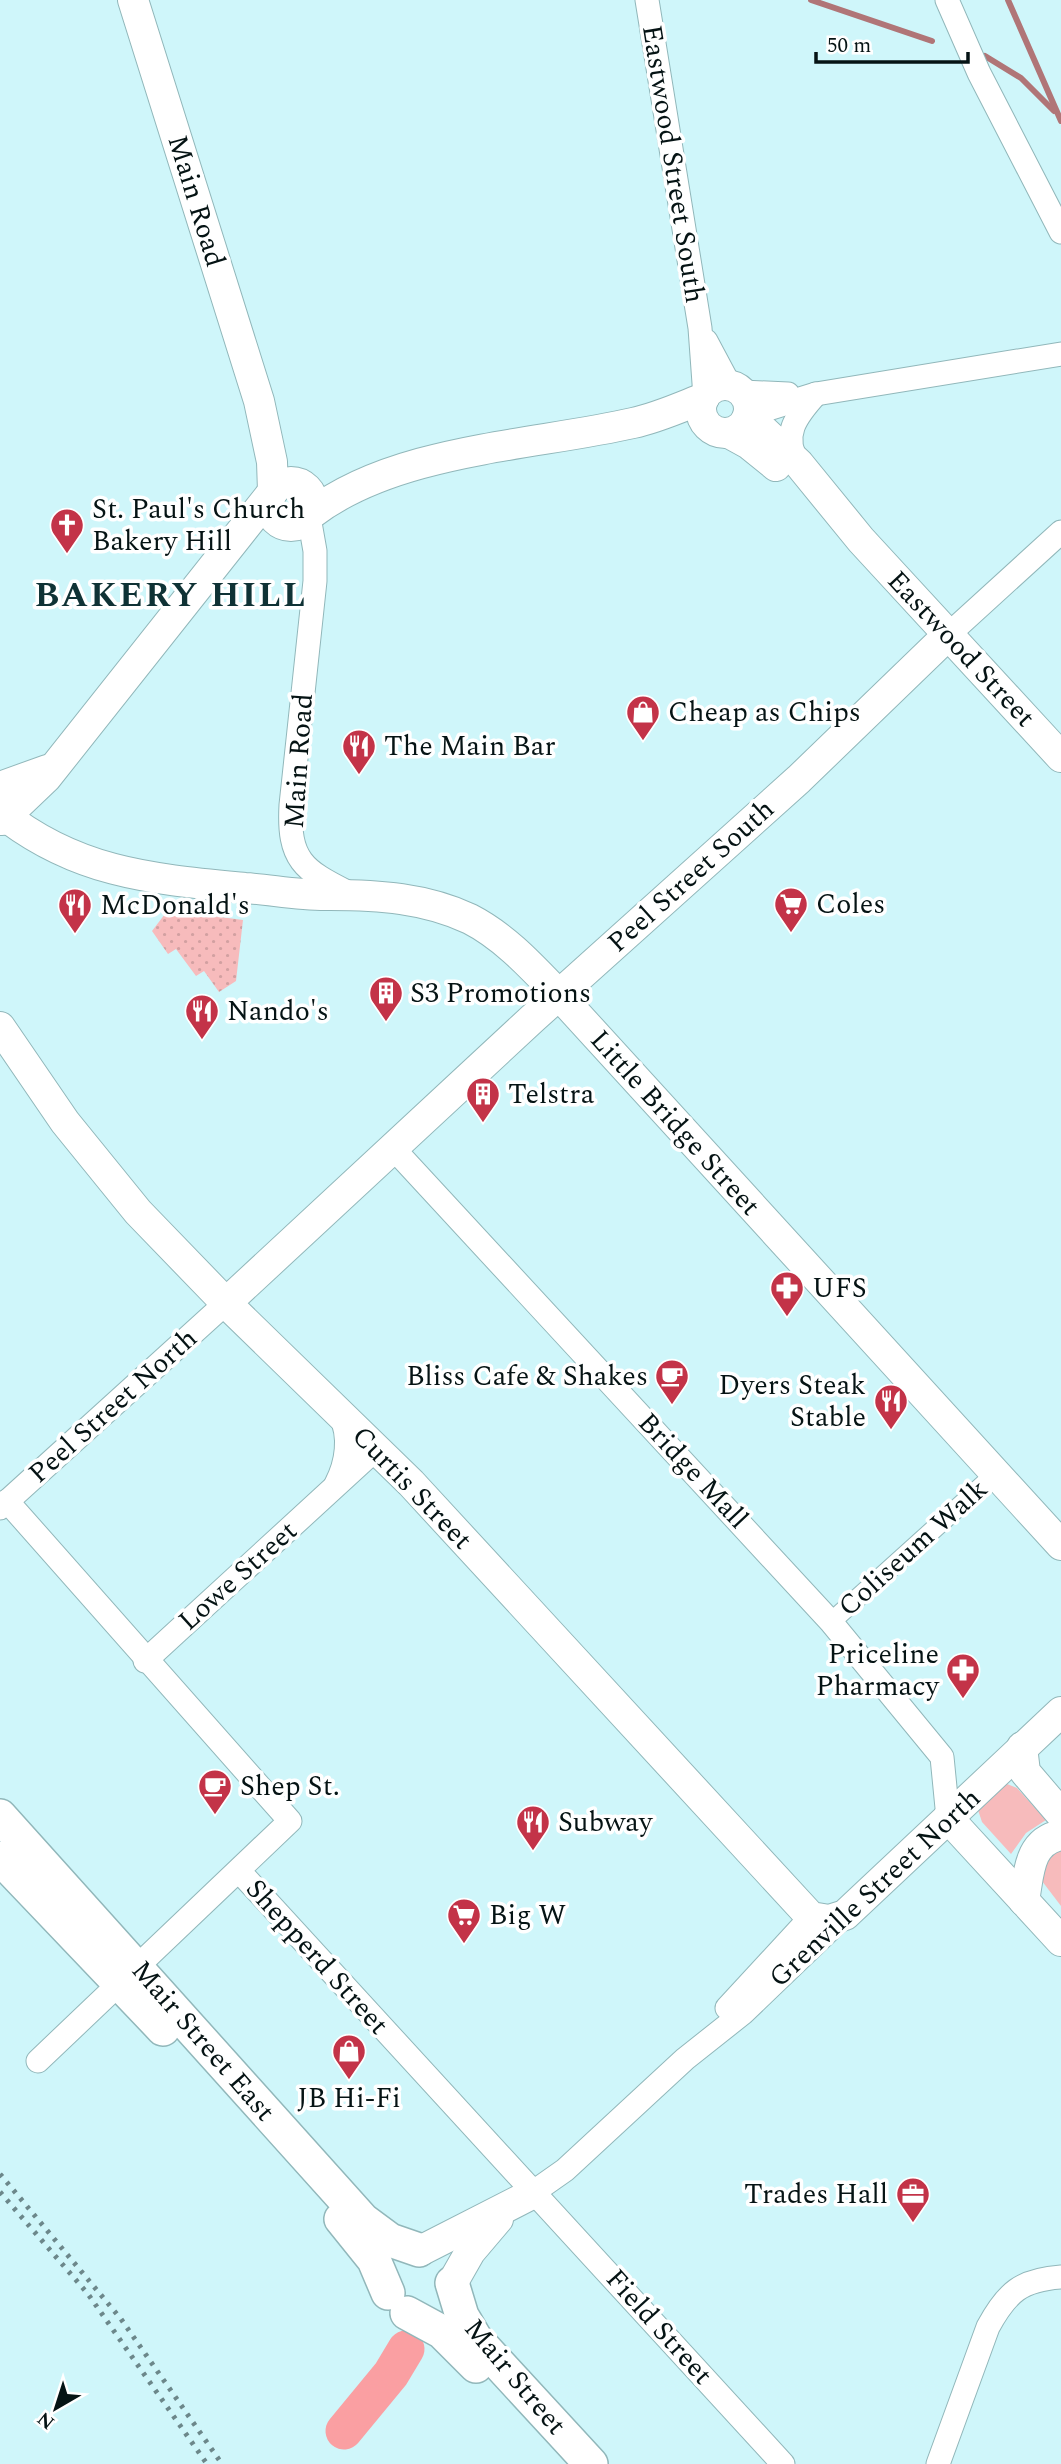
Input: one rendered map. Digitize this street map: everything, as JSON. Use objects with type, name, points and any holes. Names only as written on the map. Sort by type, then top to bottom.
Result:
[{"type":"main road","name":"Mair Street East","points":[[0,1815],[129,1976],[374,2260],[397,2303]]},
{"type":"main road","name":"Mair Street East","points":[[0,1858],[129,1976],[363,2220],[390,2240],[421,2250]]},
{"type":"main road","points":[[421,2250],[431,2252],[447,2264],[452,2282],[448,2299],[438,2311],[422,2316],[397,2303],[387,2273],[399,2256],[421,2250]]},
{"type":"main road","name":"Mair Street","points":[[452,2282],[462,2316],[475,2338],[590,2464]]},
{"type":"main road","name":"Mair Street","points":[[397,2303],[449,2337],[565,2464]]},
{"type":"street","name":"Main Road","points":[[133,0],[259,401],[272,462],[286,488]]},
{"type":"street","name":"Eastwood Street South","points":[[647,0],[700,328],[727,408]]},
{"type":"street","points":[[947,0],[979,73],[1061,232]]},
{"type":"street","points":[[51,847],[39,831],[36,806],[41,788],[57,764],[230,548],[286,488],[636,423],[1061,354]]},
{"type":"street","points":[[799,464],[792,447],[791,429],[797,415],[816,394]]},
{"type":"street","name":"Eastwood Street","points":[[727,408],[799,464],[861,540],[1061,757]]},
{"type":"street","name":"Eastwood Street","points":[[727,408],[759,451],[861,540]]},
{"type":"street","points":[[230,548],[262,527],[304,519],[332,499],[361,485],[429,463]]},
{"type":"street","points":[[286,488],[270,511],[275,519],[304,519]]},
{"type":"street","points":[[286,488],[314,501],[304,519]]},
{"type":"street","name":"Main Road","points":[[304,519],[315,551],[316,581],[290,831],[295,851],[304,866],[349,893]]},
{"type":"street","name":"Peel Street South","points":[[226,1303],[559,995],[799,779],[948,635],[1061,532]]},
{"type":"street","points":[[0,788],[44,772],[57,764]]},
{"type":"street","points":[[2,821],[57,764]]},
{"type":"street","name":"Little Bridge Street","points":[[2,821],[51,847],[93,864],[153,879],[406,899],[470,919],[507,944],[559,995],[1061,1545]]},
{"type":"street","name":"Curtis Street","points":[[0,1027],[48,1100],[109,1178],[226,1303],[411,1483],[811,1917]]},
{"type":"street","name":"Bridge Mall","points":[[393,1148],[831,1622],[943,1757],[948,1818]]},
{"type":"street","name":"Peel Street North","points":[[3,1505],[226,1303]]},
{"type":"street","name":"Lowe Street","points":[[330,1492],[341,1475],[346,1448],[346,1431],[340,1415]]},
{"type":"street","name":"Lowe Street","points":[[145,1661],[376,1449]]},
{"type":"street","name":"Coliseum Walk","points":[[831,1622],[995,1474]]},
{"type":"street","name":"Shepperd Street","points":[[3,1505],[290,1821],[239,1871],[517,2177],[525,2198]]},
{"type":"street","name":"Grenville Street North","points":[[421,2250],[525,2198],[565,2170],[685,2059],[743,2013],[1061,1712]]},
{"type":"street","points":[[1022,1747],[1025,1772],[1061,1814]]},
{"type":"street","points":[[948,1818],[1061,1941]]},
{"type":"street","points":[[1024,1901],[1035,1851],[1044,1841],[1061,1835]]},
{"type":"street","points":[[38,2062],[239,1871]]},
{"type":"street","points":[[811,1917],[829,1920],[845,1915]]},
{"type":"street","name":"Grenville Street North","points":[[685,2059],[811,1917]]},
{"type":"street","name":"Grenville Street North","points":[[452,2282],[470,2252],[525,2198]]},
{"type":"street","name":"Field Street","points":[[525,2198],[783,2464]]},
{"type":"street","points":[[938,2464],[988,2327],[998,2309],[1022,2284],[1061,2277]]},
{"type":"shaded area","points":[[168,910],[243,920],[236,981],[219,992],[204,971],[196,976],[176,949],[168,954],[152,931]]},
{"type":"shaded area","points":[[1007,1784],[1017,1788],[1046,1820],[1026,1833],[1011,1854],[982,1822],[978,1810],[1000,1785]]},
{"type":"shaded area","points":[[1059,1851],[1061,1906],[1042,1881],[1043,1860]]},
{"type":"waterway","points":[[811,0],[932,41]]},
{"type":"waterway","points":[[1008,0],[1061,121]]},
{"type":"waterway","points":[[985,56],[1021,78],[1054,111]]},
{"type":"waterway","points":[[344,2431],[391,2374],[406,2349]]},
{"type":"railway","points":[[0,2174],[121,2319],[222,2464]]},
{"type":"railway","points":[[0,2192],[88,2294],[207,2464]]},
{"type":"place","name":"St. Paul's Church Bakery Hill","points":[[67,555]]},
{"type":"place","name":"Cheap as Chips","points":[[643,742]]},
{"type":"place","name":"The Main Bar","points":[[359,776]]},
{"type":"place","name":"Coles","points":[[791,934]]},
{"type":"place","name":"McDonald's","points":[[75,935]]},
{"type":"place","name":"S3 Promotions","points":[[386,1023]]},
{"type":"place","name":"Nando's","points":[[202,1041]]},
{"type":"place","name":"Telstra","points":[[483,1124]]},
{"type":"place","name":"UFS","points":[[787,1318]]},
{"type":"place","name":"Bliss Cafe & Shakes","points":[[672,1406]]},
{"type":"place","name":"Dyers Steak Stable","points":[[891,1431]]},
{"type":"place","name":"Priceline Pharmacy","points":[[963,1700]]},
{"type":"place","name":"Shep St.","points":[[215,1816]]},
{"type":"place","name":"Subway","points":[[533,1852]]},
{"type":"place","name":"Big W","points":[[464,1945]]},
{"type":"place","name":"JB Hi-Fi","points":[[349,2081]]},
{"type":"place","name":"Trades Hall","points":[[913,2224]]},
{"type":"district","name":"BAKERY HILL","points":[[171,595]]}]
